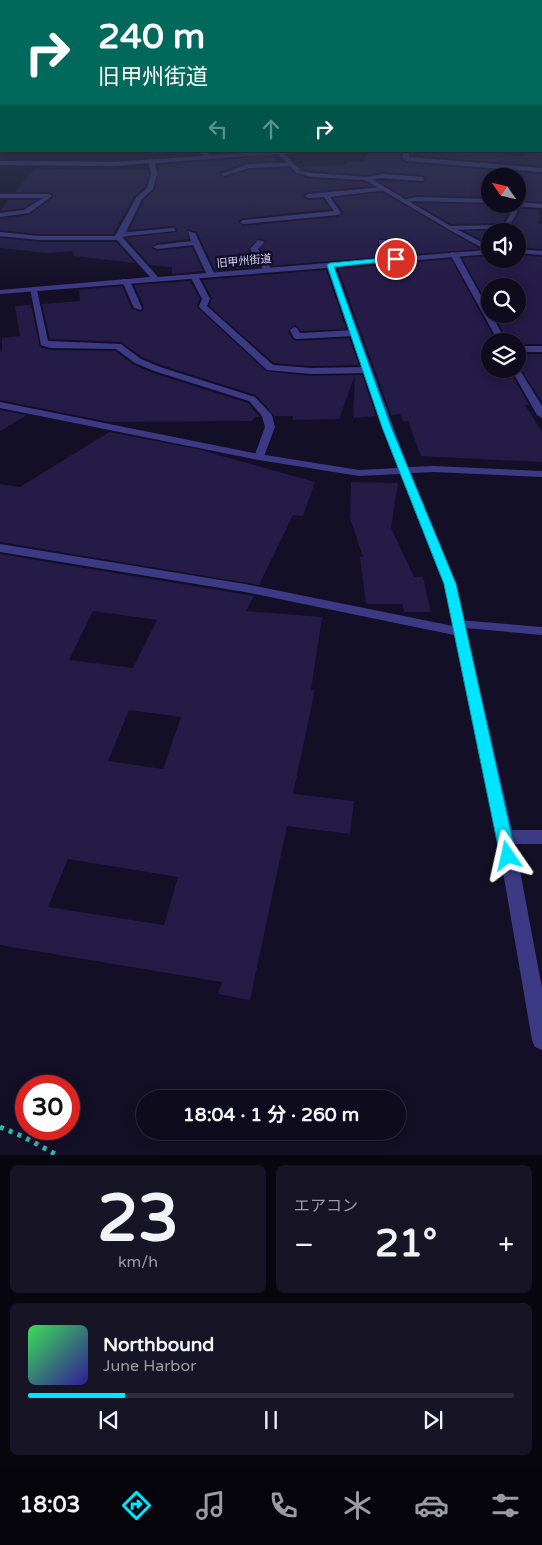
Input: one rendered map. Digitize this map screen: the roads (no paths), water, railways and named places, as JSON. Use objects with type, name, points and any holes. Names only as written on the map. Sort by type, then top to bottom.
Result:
[{"type":"street","points":[[119,236],[139,198],[150,189],[153,176]]},
{"type":"street","points":[[328,176],[366,178],[383,176],[422,179]]},
{"type":"street","points":[[366,178],[481,245]]},
{"type":"street","points":[[308,196],[384,189]]},
{"type":"street","points":[[243,222],[338,213],[326,195]]},
{"type":"street","points":[[0,196],[49,196],[30,212],[0,215]]},
{"type":"street","points":[[404,201],[415,199],[481,201]]},
{"type":"street","points":[[526,207],[542,206]]},
{"type":"street","points":[[285,211],[290,218]]},
{"type":"street","points":[[450,228],[506,227],[512,213]]},
{"type":"street","points":[[0,234],[39,238],[119,236],[173,230]]},
{"type":"street","points":[[191,234],[211,275]]},
{"type":"street","points":[[119,236],[156,280]]},
{"type":"street","points":[[261,242],[254,249],[268,270]]},
{"type":"street","points":[[382,242],[396,259]]},
{"type":"street","points":[[157,247],[196,243]]},
{"type":"street","name":"旧甲州街道","points":[[0,292],[481,251]]},
{"type":"street","points":[[526,252],[542,253]]},
{"type":"street","points":[[454,254],[498,333]]},
{"type":"street","points":[[330,265],[387,427],[450,584],[505,837],[542,1040]]},
{"type":"street","points":[[194,276],[206,298],[203,306],[270,368],[311,371],[368,370]]},
{"type":"street","points":[[126,281],[138,308]]},
{"type":"street","points":[[33,290],[44,343],[85,347],[118,346],[138,361],[157,369],[252,399],[267,415],[270,426],[259,456]]},
{"type":"street","points":[[294,330],[297,336],[354,333]]},
{"type":"street","points":[[526,350],[542,349]]},
{"type":"street","points":[[521,378],[542,415]]},
{"type":"street","points":[[0,405],[259,456],[359,473],[434,469],[542,474]]},
{"type":"street","points":[[0,548],[245,588],[460,628],[542,631]]},
{"type":"street","points":[[505,837],[542,838]]}]
